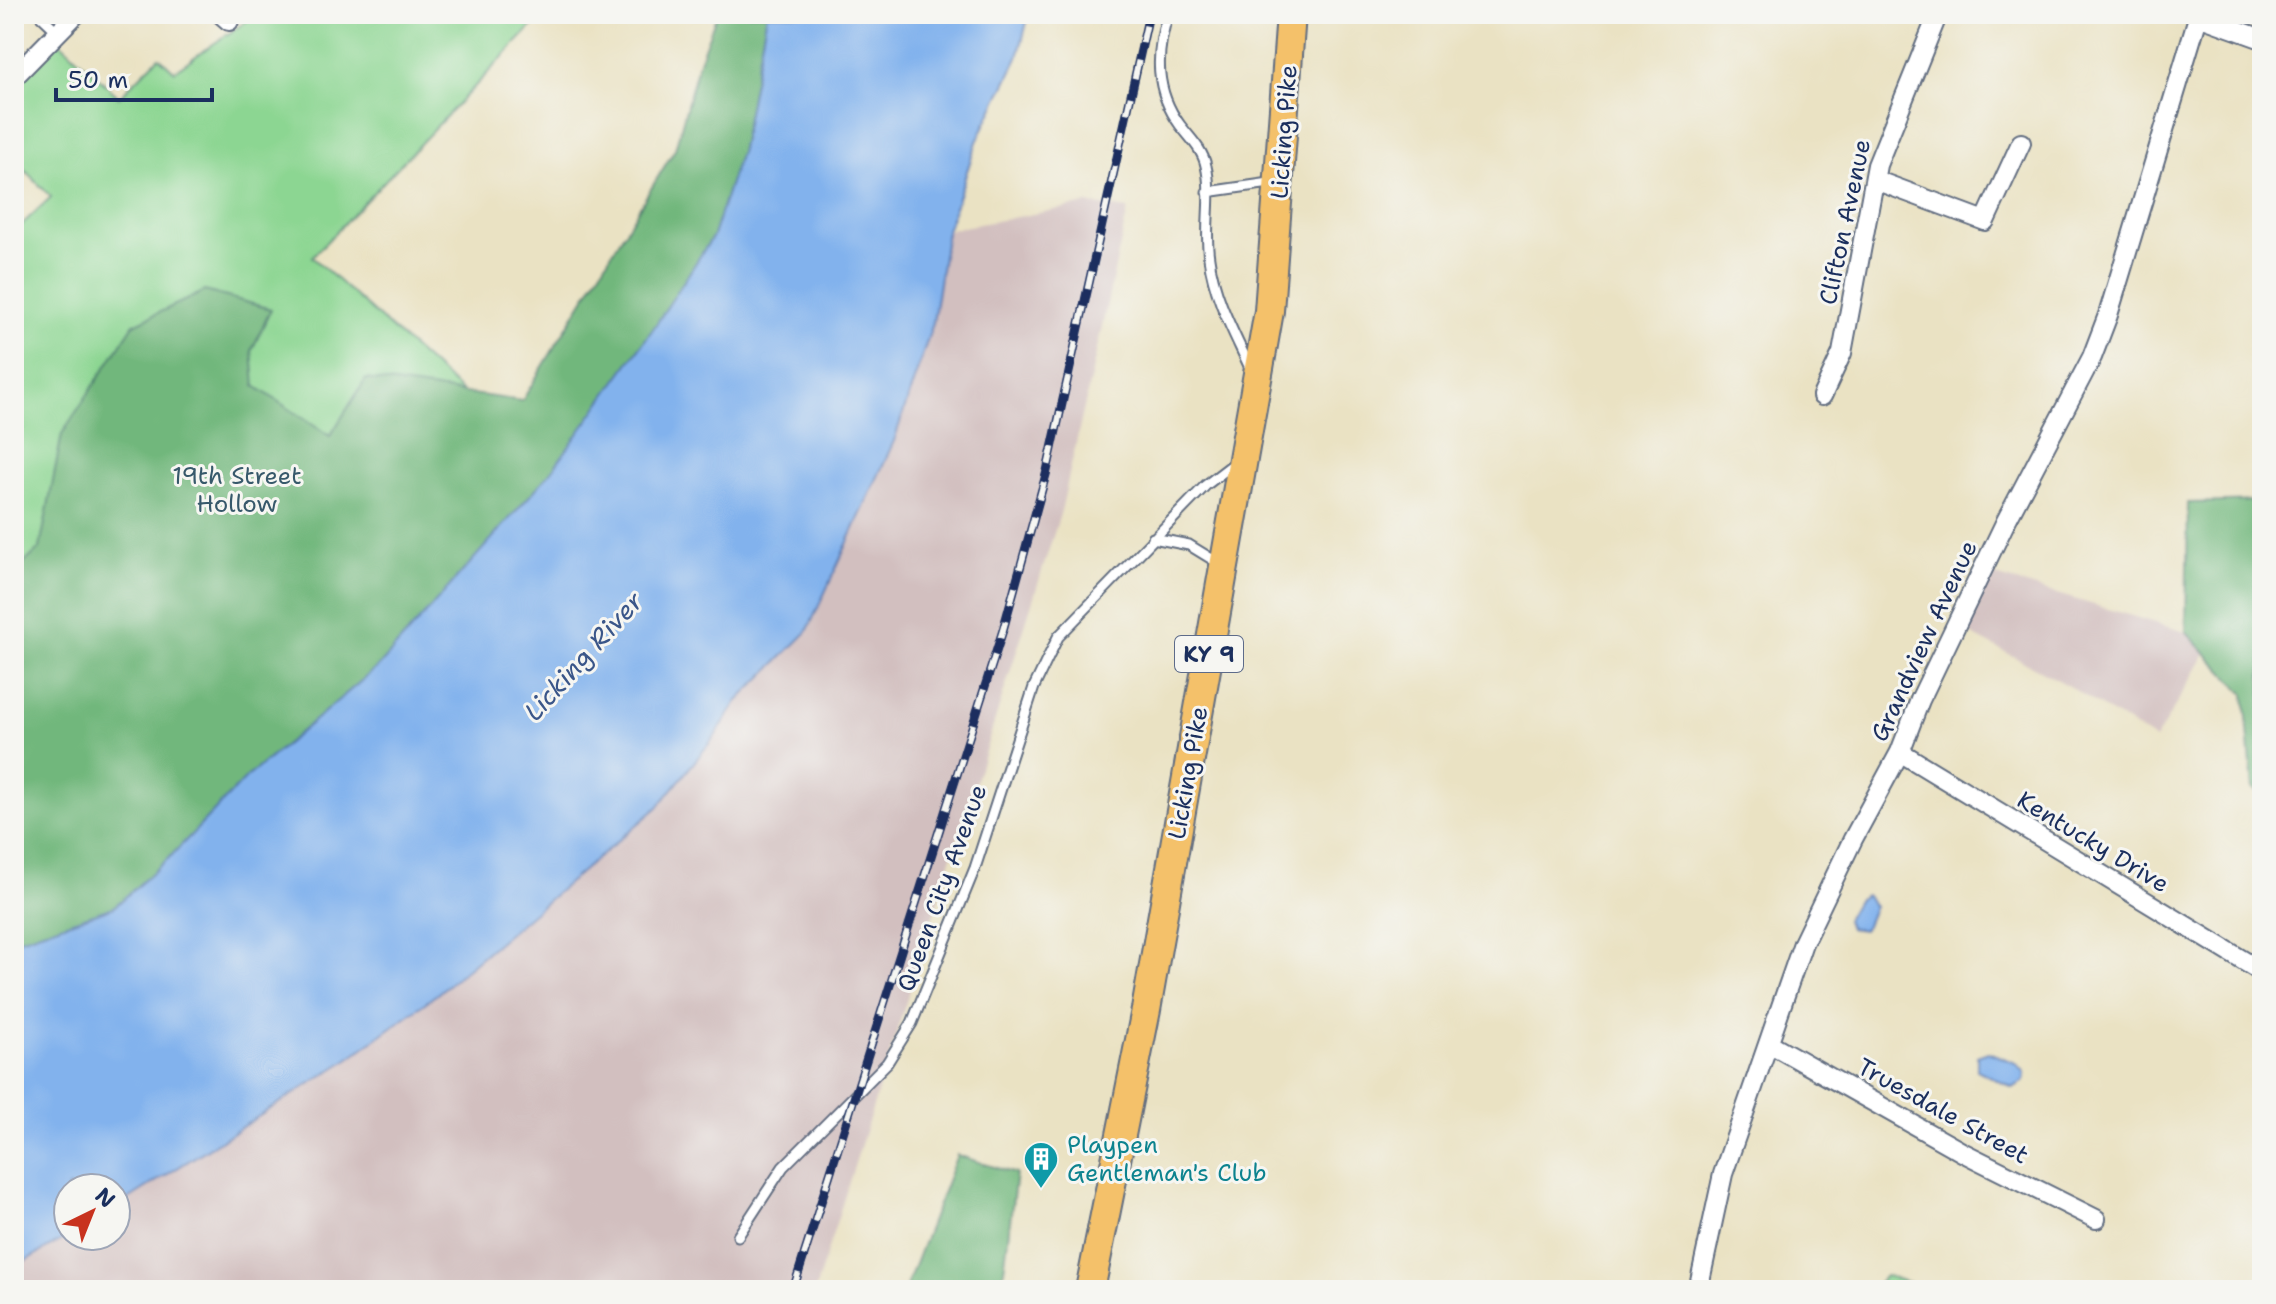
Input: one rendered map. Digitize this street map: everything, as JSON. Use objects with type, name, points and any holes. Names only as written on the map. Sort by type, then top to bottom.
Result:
[{"type":"main road","name":"Licking Pike","points":[[1090,1290],[1146,1010],[1269,311],[1291,14]]},
{"type":"street","points":[[14,77],[76,14]]},
{"type":"street","name":"Clifton Avenue","points":[[1822,396],[1830,372],[1842,353],[1884,143],[1938,14]]},
{"type":"street","points":[[2199,15],[2262,39]]},
{"type":"street","name":"Grandview Avenue","points":[[1698,1290],[1723,1174],[1803,943],[1853,839],[1900,752],[1920,700],[2006,521],[2092,357],[2108,315],[2199,15]]},
{"type":"street","points":[[1875,180],[1985,221],[2021,143]]},
{"type":"street","name":"Kentucky Drive","points":[[1900,752],[2262,972]]},
{"type":"street","name":"Truesdale Street","points":[[1769,1043],[1962,1152],[2096,1219]]},
{"type":"lane","points":[[39,14],[58,32]]},
{"type":"lane","points":[[1168,14],[1161,44],[1159,84],[1166,104],[1202,153],[1207,169],[1209,260],[1222,306],[1256,380]]},
{"type":"lane","points":[[1207,192],[1280,182]]},
{"type":"lane","name":"Queen City Avenue","points":[[738,1236],[783,1167],[854,1100],[894,1054],[942,954],[1034,687],[1058,637],[1206,485],[1242,458]]},
{"type":"lane","points":[[1153,538],[1189,545],[1223,566]]},
{"type":"shaded area","points":[[1087,204],[1128,209],[1061,511],[815,1290],[14,1290],[14,1267],[52,1246],[52,1252],[132,1252],[132,1197],[344,1062],[437,994],[658,807],[716,735],[737,702],[808,632],[894,441],[933,323],[947,230]]},
{"type":"shaded area","points":[[1982,572],[2186,632],[2206,653],[2155,740],[2062,682],[1957,627]]},
{"type":"green space","name":"19th Street Hollow","points":[[257,14],[544,14],[312,257],[551,472],[38,930],[14,941],[14,232],[51,197],[14,159],[14,77],[58,32],[61,43],[119,97],[159,57],[174,71]]},
{"type":"green space","points":[[717,14],[767,14],[741,149],[713,236],[655,326],[551,472],[379,666],[246,778],[171,856],[114,907],[14,941],[14,573],[40,548],[62,434],[134,324],[205,291],[271,309],[252,350],[255,386],[330,436],[366,379],[522,401],[675,149],[699,61]]},
{"type":"green space","points":[[2262,501],[2262,794],[2253,789],[2245,694],[2186,632],[2188,503]]},
{"type":"green space","points":[[957,1155],[1016,1174],[1003,1278],[1013,1290],[905,1290]]},
{"type":"green space","points":[[1885,1276],[1936,1290],[1872,1290]]},
{"type":"water","name":"Licking River","points":[[767,14],[1029,14],[1018,58],[978,139],[947,230],[933,323],[894,441],[807,632],[737,702],[716,735],[658,807],[437,994],[344,1062],[132,1197],[132,1172],[52,1172],[52,1246],[14,1267],[14,941],[114,907],[171,856],[246,778],[379,666],[551,472],[655,326],[713,236],[741,149]]},
{"type":"water","points":[[1865,895],[1874,906],[1864,930],[1849,928],[1846,920],[1858,899]]},
{"type":"water","points":[[1988,1052],[2016,1063],[2025,1072],[2024,1081],[2013,1088],[1977,1070],[1977,1056]]},
{"type":"railway","points":[[793,1290],[1003,630],[1047,471],[1149,14]]},
{"type":"place","name":"Playpen Gentleman's Club","points":[[1041,1190]]}]
